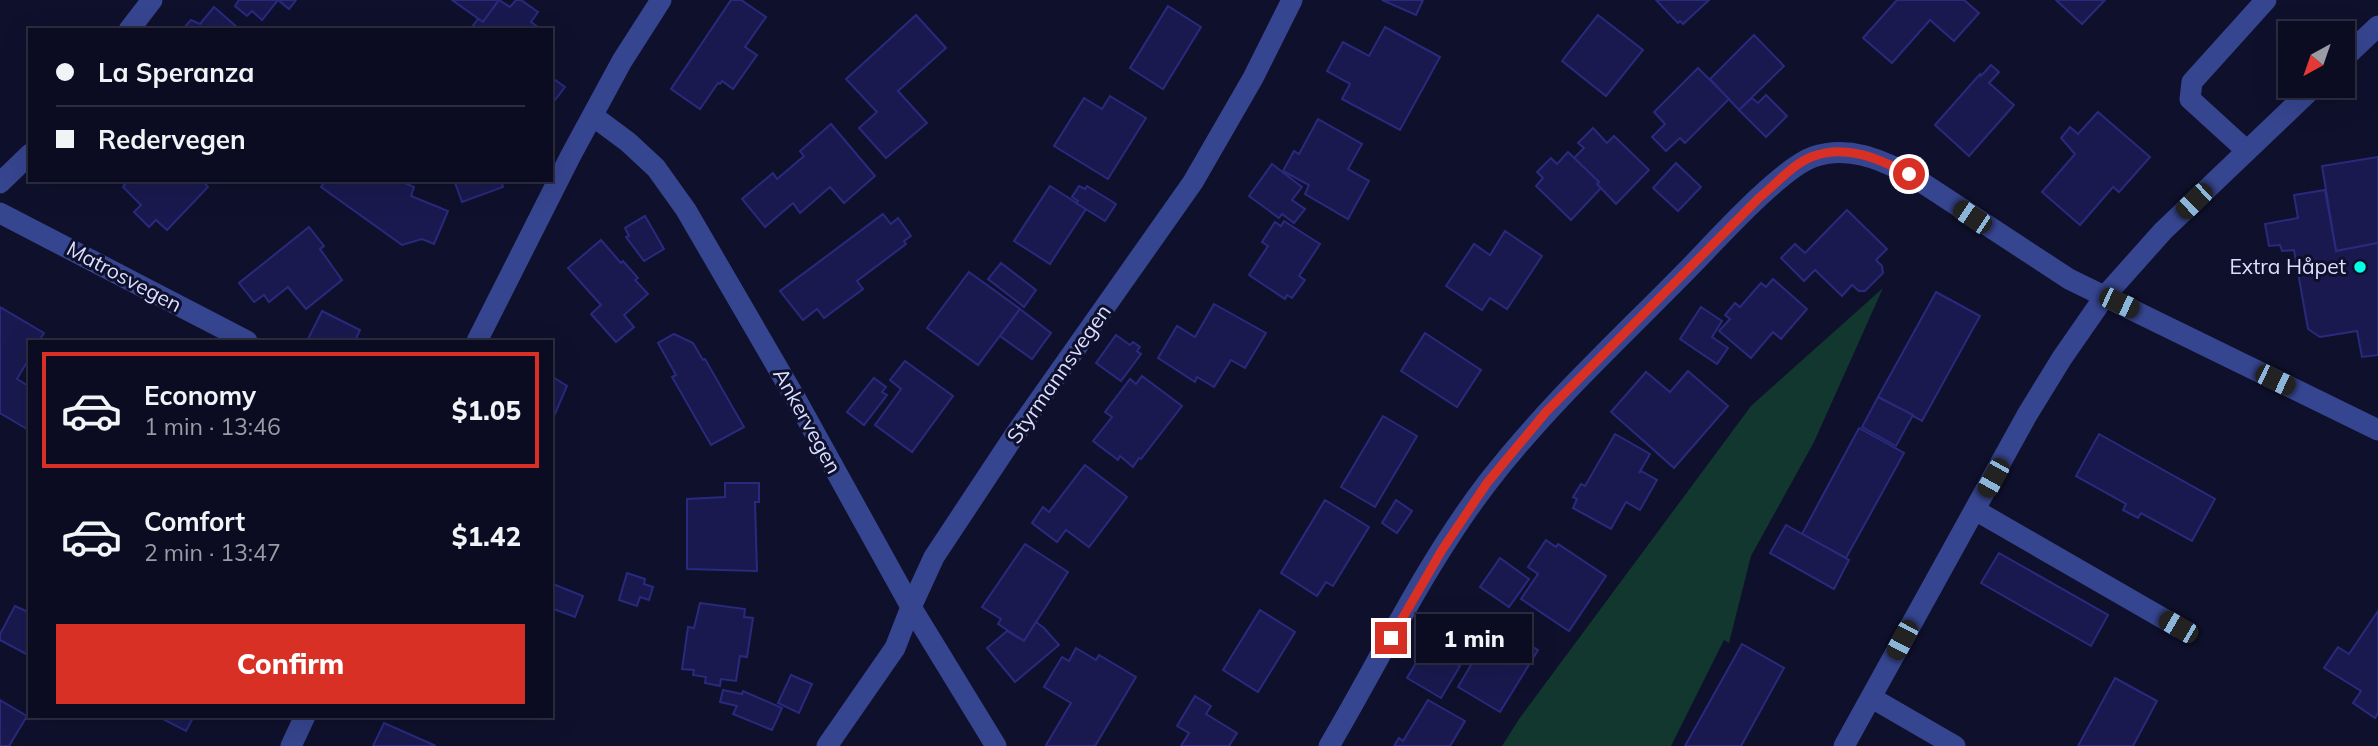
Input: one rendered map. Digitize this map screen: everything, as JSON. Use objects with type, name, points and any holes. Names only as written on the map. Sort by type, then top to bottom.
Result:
[{"type":"street","points":[[131,28],[152,0]]},
{"type":"street","points":[[478,340],[622,61],[661,0]]},
{"type":"street","name":"Styrmannsvegen","points":[[827,746],[895,648],[934,557],[1014,436],[1193,182],[1246,90],[1292,0]]},
{"type":"street","points":[[2247,151],[2190,99],[2192,82],[2266,0]]},
{"type":"street","points":[[2356,47],[2378,26]]},
{"type":"street","points":[[1844,746],[2026,415],[2105,296],[2156,239],[2302,98]]},
{"type":"street","name":"Ankervegen","points":[[593,116],[628,142],[656,168],[686,210],[797,401],[911,607],[996,746]]},
{"type":"street","points":[[1329,746],[1442,550],[1487,483],[1546,412],[1714,242],[1760,197],[1795,167],[1812,157],[1837,152],[1863,154],[1909,174],[2069,279],[2378,430]]},
{"type":"street","points":[[0,183],[28,155]]},
{"type":"street","name":"Matrosvegen","points":[[0,213],[245,340]]},
{"type":"street","points":[[1975,510],[2178,627]]},
{"type":"street","points":[[1872,698],[1955,746]]},
{"type":"street","points":[[291,746],[304,718]]},
{"type":"green space","points":[[1883,288],[1814,442],[1751,556],[1729,643],[1724,640],[1671,746],[1502,746],[1519,719],[1751,406]]},
{"type":"building","points":[[239,0],[278,0],[262,20],[252,11],[247,16],[235,6]]},
{"type":"building","points":[[278,0],[296,0],[289,9]]},
{"type":"building","points":[[452,0],[499,0],[483,22]]},
{"type":"building","points":[[499,0],[510,7],[516,0],[521,0],[538,12],[531,22],[539,28],[472,27],[478,19],[483,22]]},
{"type":"building","points":[[731,0],[741,0],[766,17],[745,47],[757,55],[733,89],[722,81],[718,83],[700,109],[671,89]]},
{"type":"building","points":[[1382,0],[1423,0],[1416,15]]},
{"type":"building","points":[[1656,0],[1709,0],[1683,24],[1680,21],[1678,23]]},
{"type":"building","points":[[1897,0],[1964,0],[1979,13],[1954,41],[1930,20],[1892,63],[1863,38]]},
{"type":"building","points":[[2056,0],[2105,0],[2082,24]]},
{"type":"building","points":[[1168,6],[1201,27],[1163,89],[1130,68]]},
{"type":"building","points":[[214,7],[238,28],[184,28],[191,20],[200,24]]},
{"type":"building","points":[[916,15],[946,48],[898,91],[927,123],[886,158],[859,128],[877,112],[846,79]]},
{"type":"building","points":[[1598,15],[1643,50],[1606,96],[1562,61]]},
{"type":"building","points":[[1385,27],[1440,57],[1400,130],[1342,99],[1350,84],[1327,71],[1343,42],[1369,56]]},
{"type":"building","points":[[1754,35],[1784,66],[1739,110],[1710,79]]},
{"type":"building","points":[[1991,65],[1999,72],[1989,83],[2014,105],[1969,156],[1935,125]]},
{"type":"building","points":[[1698,68],[1729,99],[1685,143],[1680,138],[1666,151],[1652,137],[1665,124],[1654,112]]},
{"type":"building","points":[[553,78],[565,87],[555,100],[553,99]]},
{"type":"building","points":[[1766,95],[1787,116],[1766,137],[1739,110],[1752,98],[1758,103]]},
{"type":"building","points":[[1110,96],[1146,118],[1108,179],[1054,146],[1084,98],[1102,109]]},
{"type":"building","points":[[2098,112],[2150,157],[2119,192],[2113,187],[2080,225],[2042,192],[2075,154],[2061,138],[2070,127],[2078,134]]},
{"type":"building","points":[[1318,119],[1362,144],[1348,169],[1369,181],[1348,219],[1305,194],[1309,185],[1283,171],[1294,151],[1299,154]]},
{"type":"building","points":[[831,124],[875,176],[844,203],[830,187],[800,213],[793,203],[765,227],[742,199],[773,173],[777,179],[804,156],[800,151]]},
{"type":"building","points":[[1593,128],[1607,143],[1614,136],[1649,170],[1616,204],[1597,184],[1599,182],[1574,158],[1584,148],[1578,143]]},
{"type":"building","points":[[1568,152],[1599,182],[1597,184],[1601,188],[1571,220],[1536,186],[1543,178],[1537,172],[1551,158],[1557,164]]},
{"type":"building","points":[[2378,157],[2378,243],[2336,251],[2322,166]]},
{"type":"building","points":[[1676,163],[1701,187],[1678,211],[1653,188]]},
{"type":"building","points":[[1272,164],[1302,187],[1292,200],[1305,209],[1294,223],[1282,214],[1279,218],[1249,196]]},
{"type":"building","points":[[121,182],[204,182],[208,187],[167,230],[156,220],[149,227],[134,212],[141,205],[123,187],[125,185]]},
{"type":"building","points":[[325,182],[403,182],[414,187],[411,196],[448,211],[434,244],[422,239],[402,245],[321,187]]},
{"type":"building","points":[[455,182],[502,182],[503,187],[462,202]]},
{"type":"building","points":[[1050,186],[1086,209],[1050,264],[1014,241]]},
{"type":"building","points":[[1079,186],[1085,189],[1087,186],[1116,204],[1105,221],[1076,203],[1078,201],[1072,197]]},
{"type":"building","points":[[2325,190],[2336,251],[2378,243],[2378,355],[2362,357],[2357,331],[2320,337],[2308,329],[2294,250],[2282,251],[2280,245],[2269,246],[2265,224],[2298,218],[2294,195]]},
{"type":"building","points":[[1847,210],[1887,249],[1876,260],[1882,266],[1883,273],[1865,291],[1859,291],[1852,285],[1842,296],[1815,270],[1804,281],[1781,258],[1795,244],[1805,253]]},
{"type":"building","points":[[883,214],[891,224],[898,218],[911,236],[904,241],[906,244],[857,281],[863,289],[824,318],[817,309],[803,320],[780,291]]},
{"type":"building","points":[[645,216],[664,249],[644,261],[626,237],[629,236],[625,228]]},
{"type":"building","points":[[1284,221],[1320,244],[1299,276],[1305,280],[1292,298],[1287,295],[1285,299],[1249,275],[1268,246],[1262,242],[1275,222],[1281,226]]},
{"type":"building","points":[[309,227],[324,246],[320,249],[342,280],[306,309],[288,287],[269,302],[264,295],[254,302],[239,283]]},
{"type":"building","points":[[1505,231],[1542,256],[1507,309],[1490,298],[1482,310],[1446,286],[1474,244],[1490,255]]},
{"type":"building","points":[[601,240],[638,278],[635,280],[648,294],[624,315],[634,327],[616,342],[591,314],[601,305],[568,268]]},
{"type":"building","points":[[1001,263],[1036,290],[1024,307],[988,279]]},
{"type":"building","points":[[969,272],[1020,309],[978,365],[927,328]]},
{"type":"building","points":[[1773,279],[1807,309],[1781,339],[1773,332],[1751,358],[1719,331],[1730,319],[1725,315],[1735,303],[1740,307],[1761,283],[1766,287]]},
{"type":"building","points":[[1936,292],[1980,316],[1922,421],[1878,397]]},
{"type":"building","points":[[1214,304],[1266,333],[1245,368],[1231,360],[1214,387],[1197,377],[1195,382],[1158,358],[1177,326],[1195,337]]},
{"type":"building","points":[[0,307],[44,333],[40,340],[28,340],[28,360],[17,379],[28,386],[28,428],[0,413]]},
{"type":"building","points":[[1701,307],[1722,321],[1712,337],[1728,348],[1717,364],[1680,339]]},
{"type":"building","points":[[1020,309],[1051,333],[1032,359],[1000,336]]},
{"type":"building","points":[[322,311],[360,330],[355,340],[308,340]]},
{"type":"building","points":[[1425,333],[1481,370],[1457,407],[1401,371]]},
{"type":"building","points":[[674,334],[693,343],[744,427],[711,445],[672,377],[676,375],[658,343]]},
{"type":"building","points":[[1116,335],[1130,345],[1133,342],[1140,347],[1137,351],[1141,354],[1121,381],[1096,363]]},
{"type":"building","points":[[905,361],[953,396],[912,452],[875,425],[901,389],[890,380]]},
{"type":"building","points":[[1688,371],[1728,406],[1674,468],[1611,412],[1646,372],[1670,392]]},
{"type":"building","points":[[1142,376],[1182,406],[1133,467],[1120,456],[1118,460],[1093,441],[1112,417],[1105,412],[1130,379],[1136,384]]},
{"type":"building","points":[[553,377],[567,386],[553,418]]},
{"type":"building","points":[[874,378],[886,387],[882,392],[887,395],[864,425],[847,412]]},
{"type":"building","points":[[1878,397],[1913,415],[1896,446],[1862,427]]},
{"type":"building","points":[[1383,416],[1417,436],[1375,507],[1341,487]]},
{"type":"building","points":[[1859,428],[1904,453],[1846,558],[1802,534]]},
{"type":"building","points":[[1615,434],[1650,454],[1639,473],[1641,471],[1657,480],[1640,510],[1626,502],[1611,529],[1573,508],[1577,499],[1573,497],[1581,484],[1585,486]]},
{"type":"building","points":[[2099,434],[2215,499],[2192,541],[2141,513],[2138,518],[2123,510],[2126,504],[2076,476]]},
{"type":"building","points":[[1085,465],[1127,497],[1089,547],[1066,530],[1057,542],[1032,523],[1043,507],[1049,512]]},
{"type":"building","points":[[725,483],[759,483],[759,502],[755,502],[757,571],[687,569],[687,499],[725,497]]},
{"type":"building","points":[[1325,500],[1369,527],[1333,586],[1326,582],[1317,596],[1281,573]]},
{"type":"building","points":[[1396,500],[1412,511],[1397,533],[1382,523]]},
{"type":"building","points":[[1786,525],[1849,560],[1834,589],[1770,553]]},
{"type":"building","points":[[1546,540],[1556,547],[1558,544],[1606,576],[1569,631],[1521,599],[1538,574],[1528,567]]},
{"type":"building","points":[[1025,544],[1068,572],[1024,641],[998,624],[1001,619],[982,607]]},
{"type":"building","points":[[1999,553],[2108,615],[2091,646],[1981,583]]},
{"type":"building","points":[[1500,558],[1529,579],[1509,607],[1480,587]]},
{"type":"building","points":[[627,573],[645,579],[644,584],[653,587],[649,600],[640,597],[637,606],[619,600]]},
{"type":"building","points":[[553,584],[583,596],[575,617],[553,609]]},
{"type":"building","points":[[700,603],[745,609],[744,617],[753,618],[747,657],[740,656],[736,681],[721,679],[720,686],[705,683],[706,677],[693,675],[694,670],[682,669],[688,627],[694,628]]},
{"type":"building","points":[[15,606],[28,612],[28,655],[0,640],[0,634]]},
{"type":"building","points":[[1260,610],[1295,632],[1258,692],[1223,670]]},
{"type":"building","points":[[2378,611],[2378,713],[2375,718],[2353,703],[2361,691],[2324,668],[2338,647],[2349,654]]},
{"type":"building","points":[[1483,618],[1538,650],[1500,712],[1458,687],[1471,665],[1459,658]]},
{"type":"building","points":[[1036,622],[1059,645],[1015,682],[987,648],[1007,631],[1024,641]]},
{"type":"building","points":[[1742,644],[1784,668],[1741,746],[1685,746]]},
{"type":"building","points":[[1426,646],[1460,666],[1441,698],[1407,678]]},
{"type":"building","points":[[1076,648],[1096,660],[1099,655],[1136,677],[1095,746],[1048,746],[1046,745],[1071,703],[1044,687],[1062,657],[1069,661]]},
{"type":"building","points":[[791,675],[812,684],[799,713],[778,703]]},
{"type":"building","points":[[2115,678],[2157,701],[2133,746],[2078,746]]},
{"type":"building","points":[[723,690],[742,694],[743,691],[782,708],[772,730],[733,714],[737,706],[720,702]]},
{"type":"building","points":[[1195,696],[1211,706],[1206,714],[1237,733],[1229,746],[1181,746],[1189,733],[1177,726]]},
{"type":"building","points":[[0,700],[27,716],[9,746],[0,746]]},
{"type":"building","points":[[1428,700],[1465,721],[1450,746],[1394,746],[1399,738],[1403,741]]},
{"type":"building","points":[[161,718],[193,718],[186,731]]},
{"type":"building","points":[[384,723],[436,746],[373,746]]},
{"type":"place","name":"Extra Håpet","points":[[2360,267]]},
{"type":"route","points":[[1391,638],[1442,550],[1487,483],[1546,412],[1760,197],[1795,167],[1812,157],[1837,152],[1863,154],[1909,174]]}]
